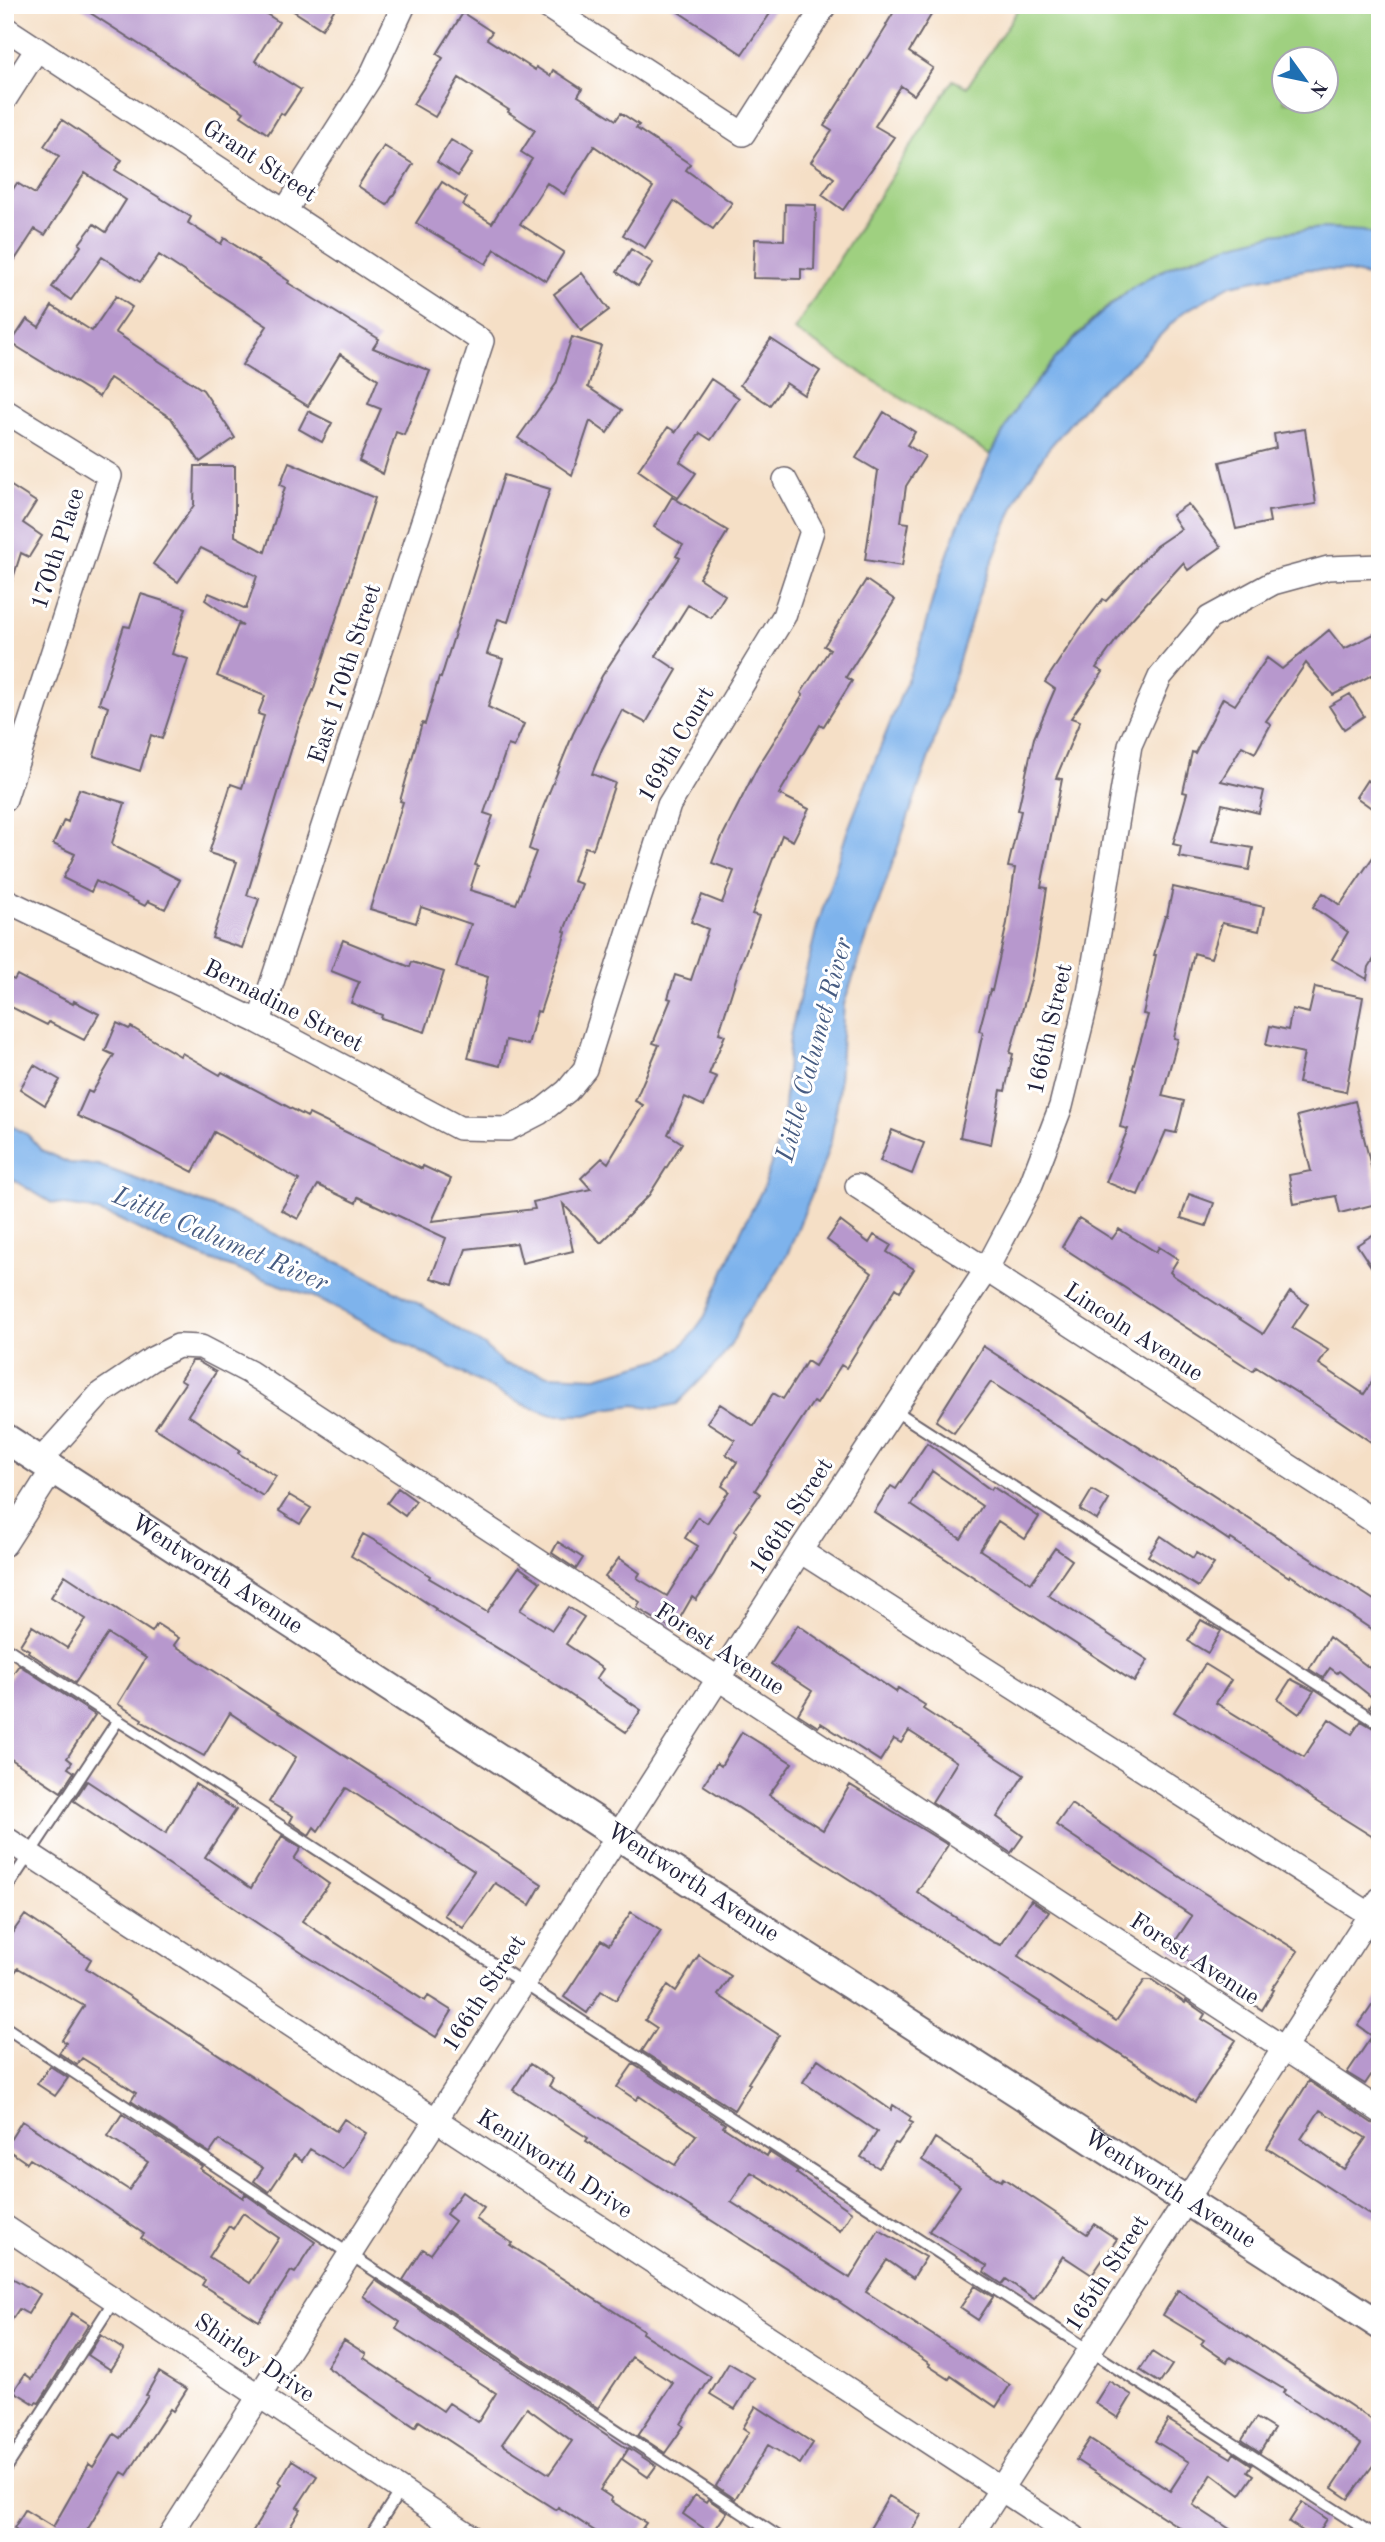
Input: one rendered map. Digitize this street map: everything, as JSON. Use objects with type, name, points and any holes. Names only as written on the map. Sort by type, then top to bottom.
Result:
[{"type":"street","points":[[285,211],[370,78],[404,5]]},
{"type":"street","points":[[545,5],[743,134],[825,5]]},
{"type":"street","name":"Grant Street","points":[[5,28],[482,341]]},
{"type":"street","points":[[5,99],[37,49]]},
{"type":"street","name":"East 170th Street","points":[[259,1022],[482,341]]},
{"type":"street","name":"170th Place","points":[[5,411],[110,476],[5,799]]},
{"type":"street","name":"169th Court","points":[[539,1113],[567,1091],[585,1069],[669,806],[784,616],[812,531],[785,480]]},
{"type":"street","name":"166th Street","points":[[169,2537],[800,1551],[986,1270],[1030,1187],[1061,1106],[1089,993],[1130,746],[1160,677],[1209,618],[1273,583],[1328,568],[1380,566]]},
{"type":"street","name":"Bernadine Street","points":[[5,900],[259,1022],[459,1128],[508,1129],[539,1113]]},
{"type":"street","name":"Lincoln Avenue","points":[[858,1186],[1380,1525]]},
{"type":"street","name":"Forest Avenue","points":[[5,1544],[46,1465],[101,1393],[152,1359],[178,1346],[201,1347],[249,1373],[1380,2111]]},
{"type":"street","name":"Wentworth Avenue","points":[[5,1438],[1380,2325]]},
{"type":"street","points":[[800,1551],[1376,1911]]},
{"type":"street","name":"Kenilworth Drive","points":[[5,1838],[1074,2537]]},
{"type":"street","name":"165th Street","points":[[970,2537],[1283,2049],[1376,1911]]},
{"type":"street","name":"Shirley Drive","points":[[5,2227],[472,2537]]},
{"type":"lane","points":[[894,1410],[1380,1724]]},
{"type":"lane","points":[[5,1647],[1377,2537]]},
{"type":"lane","points":[[5,1891],[118,1720]]},
{"type":"lane","points":[[5,2027],[779,2537]]},
{"type":"lane","points":[[5,2470],[115,2299]]},
{"type":"lane","points":[[370,2537],[401,2489]]},
{"type":"green space","points":[[1021,5],[1380,5],[1380,236],[1333,228],[1285,232],[1208,252],[1177,263],[1148,278],[1104,310],[1058,356],[1016,410],[991,455],[794,330],[953,80],[967,87]]},
{"type":"water","name":"Little Calumet River","points":[[1323,228],[1363,230],[1380,236],[1380,279],[1345,271],[1309,269],[1231,285],[1182,313],[1127,369],[1096,393],[1048,449],[1020,492],[979,595],[932,748],[844,1004],[838,1097],[831,1141],[821,1171],[787,1255],[768,1287],[742,1320],[734,1339],[719,1361],[677,1404],[658,1408],[634,1405],[586,1415],[552,1415],[520,1403],[314,1297],[205,1258],[116,1218],[85,1208],[52,1203],[5,1175],[5,1122],[28,1135],[41,1150],[69,1163],[98,1165],[226,1212],[355,1270],[423,1306],[486,1347],[504,1364],[549,1375],[596,1377],[667,1357],[687,1341],[705,1316],[741,1231],[763,1188],[782,1130],[790,1036],[817,927],[847,832],[918,652],[934,594],[957,528],[1018,405],[1055,359],[1097,317],[1134,286],[1167,268],[1227,246],[1273,234]]},
{"type":"building","points":[[78,5],[252,5],[279,22],[255,61],[301,90],[284,115],[281,113],[268,134],[241,116],[244,112]]},
{"type":"building","points":[[284,5],[337,5],[322,29]]},
{"type":"building","points":[[668,5],[776,5],[742,54]]},
{"type":"building","points":[[898,5],[937,5],[909,52],[933,68],[914,95],[901,86],[875,126],[894,137],[843,210],[822,195],[834,178],[811,162],[832,131],[824,126]]},
{"type":"building","points":[[463,13],[492,32],[487,39],[535,70],[536,67],[550,76],[553,70],[582,89],[578,96],[616,120],[621,113],[639,125],[636,128],[690,164],[686,170],[732,203],[713,229],[674,201],[645,248],[623,235],[653,187],[594,146],[564,194],[547,183],[520,224],[564,252],[546,281],[495,249],[486,264],[416,223],[442,182],[467,198],[463,205],[492,223],[532,159],[521,152],[535,130],[459,78],[435,117],[413,104],[443,58],[437,54]]},
{"type":"building","points":[[62,120],[122,160],[115,170],[191,217],[188,223],[221,244],[224,238],[289,281],[288,283],[379,339],[373,348],[430,371],[404,435],[396,432],[383,474],[359,461],[381,409],[368,404],[378,379],[340,354],[308,406],[242,365],[267,326],[159,255],[140,282],[102,257],[71,300],[52,287],[94,224],[106,232],[126,200],[85,173],[45,235],[35,229],[5,275],[5,201],[17,183],[35,194],[59,156],[44,146]]},
{"type":"building","points":[[451,140],[473,153],[458,176],[437,162]]},
{"type":"building","points":[[384,146],[413,164],[387,205],[358,186]]},
{"type":"building","points":[[785,204],[816,205],[814,270],[801,269],[801,279],[753,278],[755,239],[784,240]]},
{"type":"building","points":[[631,249],[653,263],[638,286],[617,272]]},
{"type":"building","points":[[582,273],[609,310],[581,331],[554,294]]},
{"type":"building","points":[[116,296],[132,307],[115,332],[203,390],[235,438],[200,462],[171,418],[110,378],[99,397],[11,343],[27,319],[39,327],[52,306],[92,331]]},
{"type":"building","points":[[572,337],[601,346],[588,387],[622,410],[607,433],[590,421],[572,475],[518,438],[556,384]]},
{"type":"building","points":[[771,339],[820,371],[804,395],[786,383],[770,405],[740,385]]},
{"type":"building","points":[[711,379],[739,398],[711,440],[700,433],[680,462],[696,473],[678,498],[638,470],[668,427],[676,432]]},
{"type":"building","points":[[308,411],[332,423],[322,442],[299,429]]},
{"type":"building","points":[[884,412],[915,432],[907,445],[925,456],[906,486],[901,522],[909,523],[902,566],[865,560],[878,471],[856,458]]},
{"type":"building","points":[[1305,429],[1316,504],[1268,511],[1270,522],[1236,529],[1220,462],[1276,448],[1274,434]]},
{"type":"building","points":[[289,462],[375,498],[313,691],[299,724],[247,895],[259,899],[242,948],[212,938],[237,862],[209,853],[231,784],[242,788],[264,716],[258,714],[265,696],[217,676],[238,625],[243,626],[205,600],[209,593],[246,609],[257,576],[201,548],[178,582],[153,564],[194,505],[195,466],[235,466],[235,536],[265,552],[285,487],[280,485]]},
{"type":"building","points":[[504,475],[550,489],[508,622],[498,619],[487,654],[503,659],[488,707],[524,724],[514,747],[508,745],[484,813],[493,816],[475,865],[478,866],[470,890],[516,904],[536,852],[529,849],[539,817],[573,734],[602,676],[680,558],[676,556],[683,545],[654,527],[672,497],[728,531],[699,578],[725,595],[711,618],[688,605],[656,656],[677,670],[646,723],[622,710],[602,749],[592,774],[615,783],[593,849],[585,847],[573,881],[582,884],[564,931],[566,932],[540,1012],[537,1011],[528,1045],[506,1040],[500,1066],[468,1058],[488,977],[456,967],[471,924],[421,907],[416,923],[370,909],[403,802],[400,801],[422,723],[425,724],[439,677],[441,678]]},
{"type":"building","points":[[5,482],[36,502],[23,523],[42,536],[29,557],[21,553],[9,591],[5,591]]},
{"type":"building","points":[[1188,504],[1221,547],[1188,570],[1183,563],[1130,621],[1096,668],[1103,672],[1071,718],[1080,721],[1056,778],[1062,779],[1041,887],[1047,888],[1038,945],[1010,1053],[1013,1054],[1005,1091],[1001,1090],[991,1144],[960,1137],[983,1032],[979,1031],[990,990],[992,991],[1007,923],[1015,868],[1008,867],[1021,811],[1018,810],[1034,738],[1055,689],[1045,682],[1103,599],[1106,601],[1156,546],[1181,529],[1172,515]]},
{"type":"building","points":[[866,580],[895,600],[846,677],[852,681],[823,727],[820,725],[779,794],[809,809],[793,841],[782,835],[752,914],[759,916],[719,1033],[725,1035],[709,1074],[717,1077],[704,1106],[685,1097],[668,1134],[682,1143],[649,1195],[601,1243],[563,1204],[573,1251],[522,1263],[517,1243],[466,1249],[453,1285],[431,1278],[446,1238],[358,1197],[356,1203],[318,1185],[298,1219],[281,1210],[299,1180],[214,1132],[193,1172],[124,1136],[77,1116],[88,1091],[92,1093],[114,1055],[105,1051],[117,1023],[129,1029],[131,1027],[180,1056],[182,1053],[220,1075],[222,1072],[307,1117],[309,1114],[422,1169],[423,1166],[451,1179],[432,1221],[535,1209],[533,1202],[591,1189],[581,1178],[602,1158],[608,1163],[643,1105],[635,1101],[659,1045],[653,1043],[671,999],[668,998],[675,975],[691,980],[708,929],[691,922],[702,895],[722,903],[734,871],[712,863],[722,837],[757,768],[830,649],[824,646]]},
{"type":"building","points":[[141,594],[186,608],[172,654],[188,659],[162,739],[151,735],[140,771],[94,756],[108,707],[99,703],[124,626],[130,627]]},
{"type":"building","points":[[1329,630],[1344,649],[1380,631],[1380,671],[1333,695],[1306,663],[1266,721],[1271,724],[1255,753],[1242,746],[1221,781],[1264,791],[1259,813],[1222,804],[1212,841],[1253,848],[1249,870],[1179,857],[1181,846],[1173,844],[1187,793],[1183,792],[1192,752],[1195,753],[1223,698],[1235,705],[1267,658],[1282,669]]},
{"type":"building","points":[[1350,694],[1364,716],[1344,729],[1329,706]]},
{"type":"building","points":[[1367,780],[1380,789],[1380,814],[1356,797]]},
{"type":"building","points":[[79,789],[125,803],[112,843],[180,880],[165,909],[148,901],[145,906],[96,881],[91,892],[63,878],[75,854],[53,844],[64,820],[68,822]]},
{"type":"building","points":[[1380,847],[1380,949],[1369,967],[1367,979],[1332,959],[1348,932],[1313,907],[1323,893],[1340,905]]},
{"type":"building","points":[[1173,887],[1264,907],[1259,931],[1222,923],[1211,958],[1194,953],[1174,1038],[1178,1039],[1162,1096],[1184,1101],[1176,1133],[1166,1131],[1138,1195],[1106,1182],[1128,1129],[1120,1127],[1148,1015],[1143,1014],[1154,955]]},
{"type":"building","points":[[343,940],[410,967],[412,962],[444,972],[425,1032],[381,1018],[382,1015],[351,1003],[359,982],[331,971]]},
{"type":"building","points":[[5,975],[14,980],[17,975],[73,1004],[74,1001],[99,1014],[84,1040],[5,1004]]},
{"type":"building","points":[[1315,987],[1363,997],[1346,1092],[1298,1083],[1304,1053],[1266,1045],[1270,1026],[1288,1030],[1292,1009],[1309,1013]]},
{"type":"building","points":[[34,1065],[60,1080],[45,1105],[20,1089]]},
{"type":"building","points":[[1355,1101],[1380,1203],[1340,1213],[1336,1196],[1294,1204],[1289,1175],[1311,1171],[1297,1116]]},
{"type":"building","points":[[892,1130],[924,1143],[912,1174],[880,1161]]},
{"type":"building","points":[[1189,1194],[1214,1203],[1206,1226],[1181,1218]]},
{"type":"building","points":[[1079,1218],[1112,1239],[1119,1229],[1156,1252],[1159,1247],[1178,1259],[1170,1272],[1174,1276],[1263,1334],[1290,1292],[1308,1304],[1292,1328],[1328,1350],[1319,1364],[1364,1394],[1380,1370],[1380,1448],[1256,1367],[1253,1371],[1062,1247]]},
{"type":"building","points":[[840,1221],[869,1243],[874,1235],[891,1245],[887,1252],[914,1269],[900,1291],[896,1288],[846,1368],[841,1365],[817,1404],[813,1402],[755,1490],[760,1494],[734,1531],[737,1533],[714,1574],[696,1600],[692,1597],[673,1630],[637,1608],[640,1602],[605,1577],[619,1558],[640,1573],[637,1578],[667,1596],[698,1546],[685,1538],[698,1517],[707,1523],[729,1491],[722,1486],[737,1462],[726,1454],[735,1440],[707,1422],[720,1404],[754,1426],[773,1393],[783,1399],[807,1361],[815,1366],[872,1273],[827,1240]]},
{"type":"building","points":[[1380,1230],[1380,1280],[1357,1245]]},
{"type":"building","points":[[983,1346],[1380,1604],[1380,1635],[1290,1575],[1289,1577],[1231,1539],[1230,1541],[991,1382],[954,1433],[936,1421]]},
{"type":"building","points":[[192,1361],[216,1372],[188,1415],[240,1450],[238,1453],[276,1476],[263,1496],[155,1428],[185,1383],[180,1380]]},
{"type":"building","points":[[927,1443],[991,1490],[993,1487],[1039,1517],[1025,1539],[998,1521],[980,1550],[1031,1583],[1055,1548],[1072,1560],[1048,1595],[1148,1660],[1134,1682],[874,1512],[891,1486],[896,1489]],"holes":[[[932,1471],[982,1506],[961,1539],[911,1505]]]},
{"type":"building","points":[[398,1488],[416,1501],[405,1516],[387,1503]]},
{"type":"building","points":[[1092,1490],[1109,1500],[1097,1520],[1080,1510]]},
{"type":"building","points":[[289,1495],[311,1508],[300,1524],[279,1511]]},
{"type":"building","points":[[363,1534],[430,1576],[429,1578],[487,1612],[519,1567],[540,1582],[520,1610],[552,1630],[568,1607],[584,1617],[566,1644],[603,1669],[596,1679],[641,1710],[626,1732],[538,1673],[351,1556]]},
{"type":"building","points":[[1161,1536],[1193,1558],[1196,1553],[1214,1564],[1198,1587],[1148,1556]]},
{"type":"building","points":[[558,1542],[583,1558],[576,1569],[552,1553]]},
{"type":"building","points":[[65,1575],[152,1632],[157,1624],[179,1638],[174,1645],[542,1884],[530,1905],[495,1883],[463,1928],[444,1915],[474,1871],[346,1788],[318,1831],[314,1827],[309,1835],[290,1822],[293,1816],[269,1802],[296,1757],[230,1713],[204,1756],[141,1721],[142,1719],[118,1704],[146,1658],[108,1634],[75,1683],[28,1652],[29,1650],[20,1645],[32,1626],[67,1648],[86,1619],[51,1597]]},
{"type":"building","points":[[1201,1620],[1221,1631],[1208,1653],[1188,1641]]},
{"type":"building","points":[[798,1625],[896,1692],[898,1688],[925,1705],[923,1709],[1024,1775],[997,1817],[1023,1836],[1011,1853],[932,1802],[957,1762],[909,1731],[901,1743],[894,1739],[880,1761],[821,1723],[818,1727],[798,1714],[812,1691],[771,1664]]},
{"type":"building","points":[[1329,1637],[1380,1676],[1380,1714],[1369,1707],[1374,1699],[1339,1671],[1337,1673],[1330,1668],[1323,1678],[1309,1669]]},
{"type":"building","points":[[1205,1664],[1231,1680],[1216,1703],[1304,1757],[1329,1719],[1352,1734],[1361,1721],[1380,1732],[1380,1827],[1373,1837],[1314,1800],[1282,1776],[1174,1712]]},
{"type":"building","points":[[19,1665],[95,1715],[67,1758],[72,1762],[68,1768],[74,1772],[61,1792],[5,1755],[5,1685]]},
{"type":"building","points":[[1291,1679],[1314,1691],[1299,1714],[1278,1699]]},
{"type":"building","points":[[742,1732],[792,1763],[769,1795],[823,1830],[850,1785],[948,1845],[917,1892],[993,1942],[1001,1945],[1031,1900],[1049,1912],[1018,1956],[1116,2021],[1145,1980],[1152,1980],[1205,2014],[1202,2019],[1236,2040],[1195,2102],[703,1785],[717,1763],[721,1766]]},
{"type":"building","points":[[87,1781],[166,1833],[195,1784],[236,1810],[205,1857],[251,1888],[282,1836],[301,1848],[294,1859],[329,1884],[302,1921],[425,2001],[428,1996],[452,2011],[436,2037],[305,1955],[74,1801]]},
{"type":"building","points":[[1071,1804],[1204,1893],[1298,1951],[1272,1989],[1274,1990],[1262,2010],[1170,1949],[1192,1916],[1056,1825]]},
{"type":"building","points":[[631,1912],[661,1931],[616,2000],[601,1991],[587,2013],[564,1997],[601,1940],[609,1945]]},
{"type":"building","points":[[25,1915],[91,1959],[86,1968],[336,2131],[344,2119],[366,2133],[343,2169],[310,2149],[302,2161],[294,2155],[269,2192],[254,2181],[263,2168],[219,2140],[210,2153],[131,2101],[136,2093],[112,2077],[82,2058],[77,2065],[59,2053],[66,2043],[62,2040],[84,2006],[18,1968],[5,1986],[5,1943]]},
{"type":"building","points":[[699,1955],[731,1976],[718,1995],[779,2035],[734,2110],[642,2051],[657,2028],[645,2020],[668,1985],[676,1991]]},
{"type":"building","points":[[1380,1994],[1380,2062],[1365,2084],[1347,2073],[1372,2036],[1358,2026]]},
{"type":"building","points":[[818,2059],[891,2110],[893,2105],[911,2117],[909,2121],[913,2123],[898,2144],[895,2143],[879,2168],[861,2157],[877,2132],[803,2082]]},
{"type":"building","points":[[530,2064],[553,2079],[549,2086],[675,2165],[696,2135],[639,2096],[636,2100],[617,2087],[633,2064],[725,2124],[723,2127],[767,2156],[769,2152],[798,2171],[796,2173],[852,2212],[840,2231],[751,2172],[731,2202],[850,2278],[879,2230],[926,2257],[913,2278],[887,2260],[866,2292],[1010,2385],[996,2407],[951,2376],[949,2379],[929,2366],[930,2364],[829,2295],[586,2141],[588,2138],[513,2090]]},
{"type":"building","points":[[50,2066],[68,2078],[55,2096],[37,2084]]},
{"type":"building","points":[[1309,2081],[1372,2123],[1380,2125],[1380,2221],[1267,2148]],"holes":[[[1320,2110],[1366,2138],[1344,2169],[1301,2139]]]},
{"type":"building","points":[[122,2114],[202,2166],[200,2169],[243,2198],[245,2194],[315,2242],[295,2273],[291,2271],[259,2321],[202,2285],[205,2280],[141,2238],[144,2234],[30,2159],[27,2163],[5,2148],[22,2121],[129,2190],[148,2162],[108,2136]],"holes":[[[243,2213],[279,2238],[250,2283],[209,2257],[229,2226],[233,2229]]]},
{"type":"building","points":[[935,2138],[1001,2181],[1003,2178],[1087,2234],[1094,2224],[1117,2239],[1092,2275],[1063,2256],[1034,2299],[1006,2279],[1002,2284],[984,2272],[987,2266],[929,2231],[960,2186],[922,2160]]},
{"type":"building","points":[[462,2192],[484,2208],[476,2219],[512,2243],[510,2245],[711,2377],[681,2424],[684,2426],[665,2453],[638,2435],[673,2383],[632,2357],[598,2408],[403,2280],[423,2249],[431,2254],[455,2221],[446,2214]]},
{"type":"building","points":[[5,2274],[40,2294],[28,2314],[19,2309],[5,2330]]},
{"type":"building","points":[[375,2280],[628,2449],[600,2490],[612,2498],[611,2501],[646,2523],[636,2537],[604,2537],[558,2507],[556,2510],[419,2421],[415,2427],[327,2367],[344,2340],[366,2354],[364,2358],[443,2411],[449,2403],[478,2422],[496,2393],[396,2329],[400,2322],[363,2296]],"holes":[[[527,2408],[572,2441],[549,2474],[502,2444]]]},
{"type":"building","points":[[975,2286],[993,2297],[978,2320],[960,2308]]},
{"type":"building","points":[[1178,2290],[1375,2422],[1380,2416],[1380,2456],[1348,2499],[1332,2488],[1361,2444],[1283,2393],[1285,2390],[1230,2357],[1227,2362],[1201,2344],[1204,2340],[1163,2315]]},
{"type":"building","points":[[72,2313],[89,2324],[39,2403],[35,2404],[14,2391],[25,2374],[32,2379]]},
{"type":"building","points":[[101,2335],[124,2350],[111,2370],[88,2355]]},
{"type":"building","points":[[1152,2352],[1172,2365],[1160,2383],[1140,2370]]},
{"type":"building","points":[[729,2363],[754,2378],[735,2409],[710,2394]]},
{"type":"building","points":[[159,2372],[187,2389],[173,2411],[170,2409],[127,2475],[122,2472],[83,2537],[29,2537],[14,2528],[25,2510],[53,2527],[89,2464],[93,2467],[114,2434],[120,2438],[148,2396],[146,2395]]},
{"type":"building","points":[[1109,2381],[1132,2395],[1118,2418],[1095,2403]]},
{"type":"building","points":[[756,2406],[813,2443],[800,2464],[768,2445],[735,2499],[716,2486],[749,2432],[743,2428]]},
{"type":"building","points":[[1256,2418],[1274,2429],[1260,2452],[1242,2440]]},
{"type":"building","points":[[1168,2420],[1231,2458],[1234,2453],[1252,2465],[1248,2471],[1254,2475],[1240,2495],[1212,2474],[1193,2505],[1242,2537],[1194,2537],[1076,2460],[1090,2439],[1170,2491],[1189,2462],[1155,2441]]},
{"type":"building","points":[[629,2448],[656,2466],[648,2477],[622,2459]]},
{"type":"building","points":[[292,2460],[317,2476],[297,2507],[301,2509],[284,2537],[249,2537],[282,2484],[279,2482]]},
{"type":"building","points":[[695,2495],[706,2502],[708,2499],[727,2512],[712,2534],[683,2514]]},
{"type":"building","points":[[889,2496],[921,2515],[908,2537],[865,2537]]},
{"type":"building","points":[[1302,2502],[1327,2519],[1316,2537],[1289,2522]]}]
